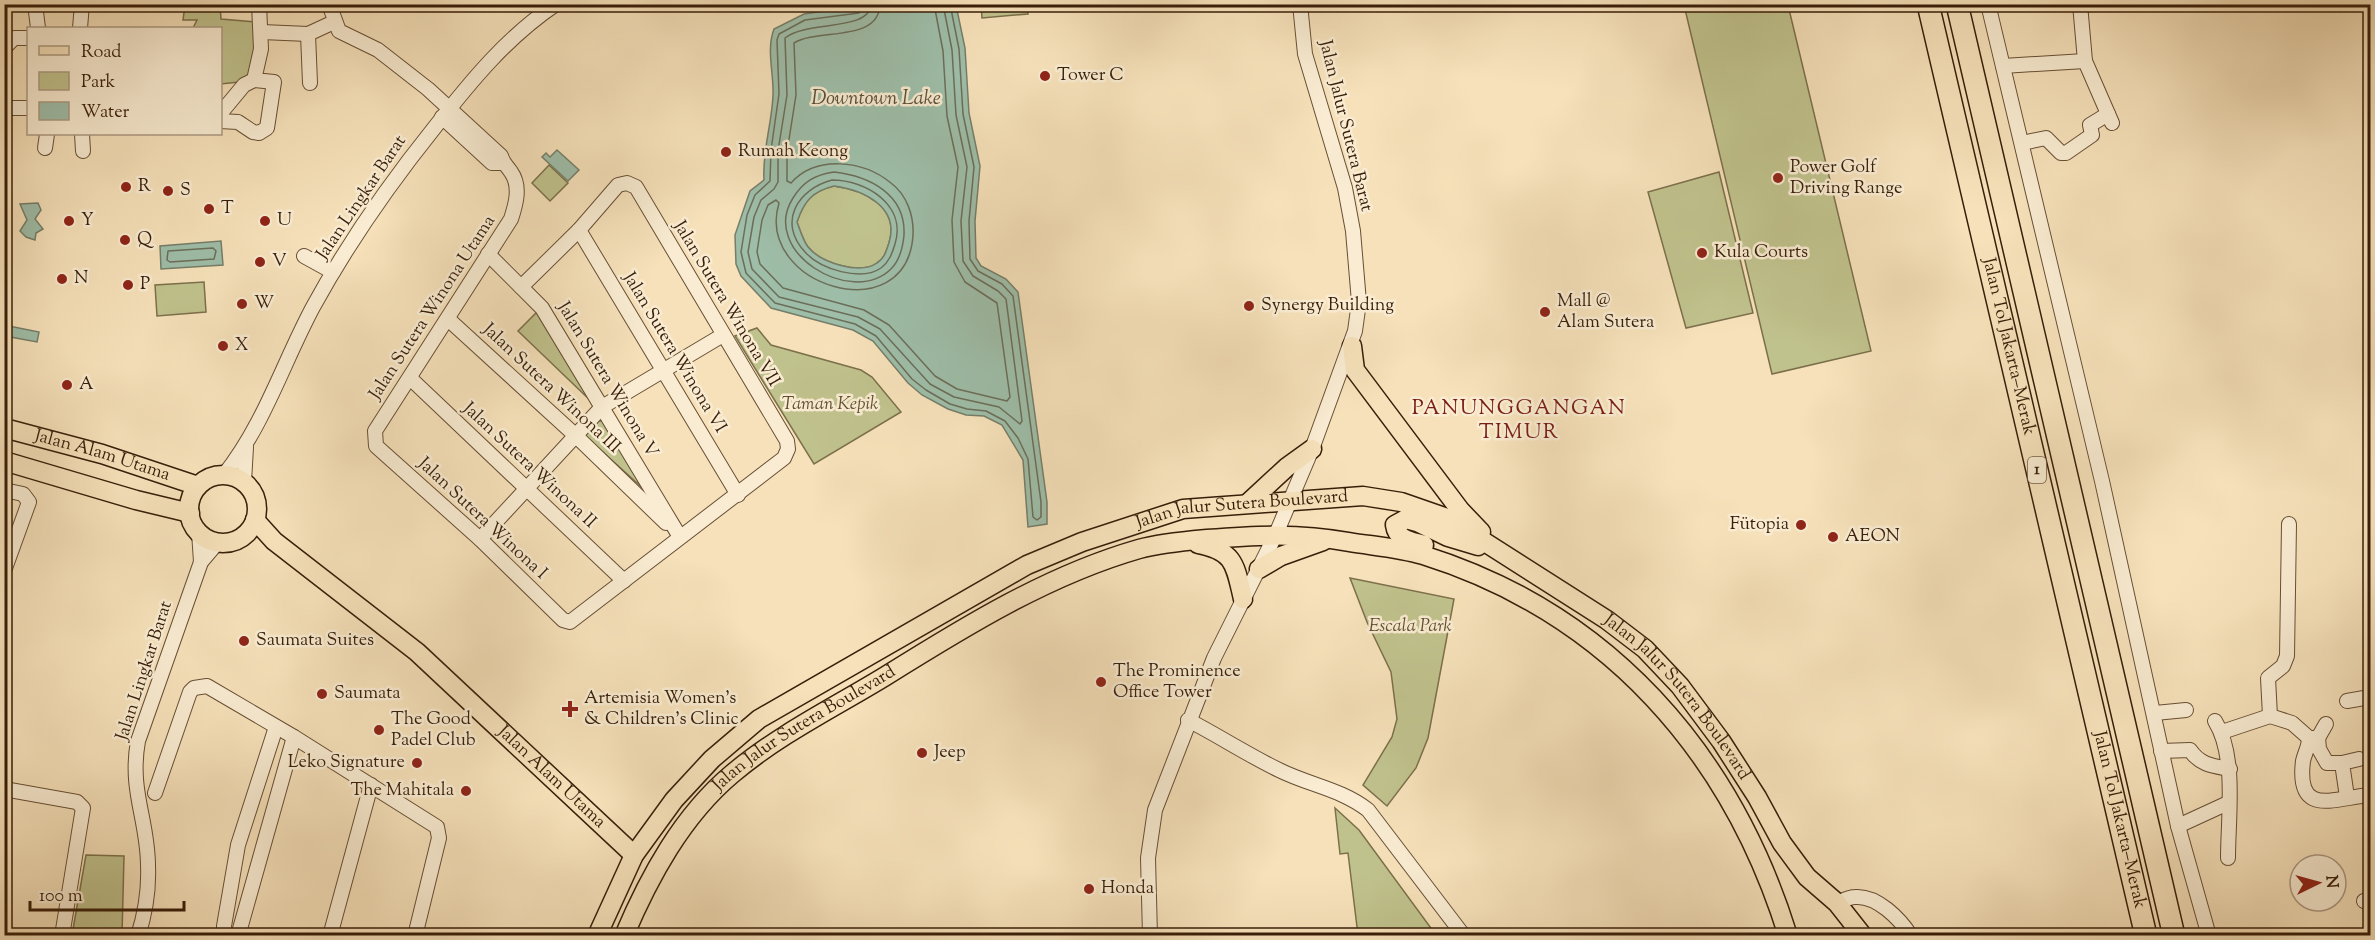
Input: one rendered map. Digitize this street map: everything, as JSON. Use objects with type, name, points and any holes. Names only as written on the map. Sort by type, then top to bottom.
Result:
[{"type":"highway","name":"Jalan Tol Jakarta–Merak","points":[[1928,4],[2146,936]]},
{"type":"highway","name":"Jalan Tol Jakarta–Merak","points":[[1958,4],[2174,936]]},
{"type":"main road","points":[[1352,346],[1355,370],[1460,510],[1502,554]]},
{"type":"main road","name":"Jalan Alam Utama","points":[[4,428],[118,459],[198,486]]},
{"type":"main road","points":[[1248,503],[1287,467],[1312,449]]},
{"type":"main road","points":[[118,459],[131,472],[179,492],[183,511],[199,532],[219,542],[242,537],[255,520],[255,499],[244,482],[224,475],[215,476],[198,486],[183,511]]},
{"type":"main road","name":"Jalan Alam Utama","points":[[4,461],[183,511]]},
{"type":"main road","name":"Jalan Jalur Sutera Boulevard","points":[[597,936],[634,855],[674,800],[712,759],[759,719],[1027,565],[1082,542],[1183,509],[1363,496],[1401,502],[1447,518],[1607,620],[1645,649],[1680,686],[1745,779],[1789,852],[1807,877],[1837,903],[1863,936]]},
{"type":"main road","points":[[1489,578],[1437,549],[1401,537],[1395,525],[1407,519],[1448,537],[1502,554]]},
{"type":"main road","name":"Jalan Alam Utama","points":[[255,520],[274,542],[417,652],[634,855]]},
{"type":"main road","name":"Jalan Jalur Sutera Boulevard","points":[[624,936],[659,865],[692,814],[730,776],[772,744],[945,639],[1034,590],[1141,548],[1185,541],[1276,534],[1331,539],[1419,554],[1489,578],[1563,619],[1598,646],[1627,669],[1685,734],[1711,770],[1756,849],[1776,895],[1788,936]]},
{"type":"main road","name":"Jalan Alam Utama","points":[[242,537],[274,542]]},
{"type":"main road","points":[[1259,569],[1281,556],[1331,539]]},
{"type":"main road","points":[[1185,541],[1218,548],[1234,563],[1243,598]]},
{"type":"street","points":[[35,4],[38,27]]},
{"type":"street","points":[[80,27],[82,4]]},
{"type":"street","points":[[254,80],[262,32],[259,4]]},
{"type":"street","points":[[262,32],[308,34],[334,22],[329,4]]},
{"type":"street","name":"Jalan Lingkar Barat","points":[[224,475],[246,447],[313,307],[333,272],[393,180],[486,64],[526,26],[556,4]]},
{"type":"street","name":"Jalan Jalur Sutera Barat","points":[[1150,936],[1148,858],[1153,820],[1188,720],[1243,598],[1276,534],[1352,346],[1359,302],[1353,231],[1345,188],[1305,54],[1300,4]]},
{"type":"street","points":[[1988,4],[2155,713],[2178,826],[2210,936]]},
{"type":"street","points":[[2022,143],[2046,138],[2061,153],[2066,153],[2092,135],[2090,125],[2110,119],[2085,61],[2080,4]]},
{"type":"street","name":"Jalan Sutera Winona Utama","points":[[334,22],[339,31],[378,50],[445,113],[492,163],[503,163],[512,172],[517,200],[511,219],[375,431],[374,438]]},
{"type":"street","points":[[308,34],[310,83]]},
{"type":"street","points":[[4,48],[14,38],[27,38]]},
{"type":"street","points":[[2003,66],[2085,61]]},
{"type":"street","points":[[222,112],[244,85],[254,80],[274,82],[267,128],[259,133],[253,132],[238,122],[222,121]]},
{"type":"street","points":[[5,109],[27,108]]},
{"type":"street","points":[[45,148],[47,135]]},
{"type":"street","points":[[82,135],[83,151]]},
{"type":"street","name":"Jalan Sutera Winona VII","points":[[579,230],[618,185],[627,183],[636,188],[786,441],[788,449],[784,458],[738,495]]},
{"type":"street","points":[[521,287],[579,230]]},
{"type":"street","name":"Jalan Sutera Winona VI","points":[[579,230],[738,495]]},
{"type":"street","name":"Jalan Sutera Winona V","points":[[488,254],[542,308],[680,537]]},
{"type":"street","points":[[304,256],[333,272]]},
{"type":"street","name":"Jalan Sutera Winona III","points":[[448,319],[575,435],[680,537]]},
{"type":"street","points":[[480,539],[602,407],[723,335]]},
{"type":"street","name":"Jalan Sutera Winona II","points":[[410,378],[624,581]]},
{"type":"street","name":"Jalan Sutera Winona I","points":[[374,438],[376,446],[480,539],[563,620],[570,622],[624,581]]},
{"type":"street","name":"Jalan Lingkar Barat","points":[[244,482],[246,447]]},
{"type":"street","points":[[4,490],[23,494],[29,502],[4,571]]},
{"type":"street","points":[[624,581],[738,495]]},
{"type":"street","points":[[2270,716],[2268,678],[2283,666],[2287,656],[2289,524]]},
{"type":"street","name":"Jalan Lingkar Barat","points":[[199,532],[201,562]]},
{"type":"street","name":"Jalan Lingkar Barat","points":[[138,936],[143,917],[148,865],[135,788],[134,761],[138,741],[201,562],[219,542]]},
{"type":"street","points":[[155,793],[189,692],[194,688],[207,686],[433,823],[439,832],[415,936]]},
{"type":"street","points":[[2348,701],[2370,697]]},
{"type":"street","points":[[2155,713],[2186,710]]},
{"type":"street","points":[[2228,858],[2230,769],[2218,726],[2270,716],[2292,723],[2313,738],[2327,763],[2342,764],[2359,759]]},
{"type":"street","points":[[1188,720],[1280,771],[1353,798],[1368,810],[1464,936]]},
{"type":"street","points":[[2326,724],[2313,738],[2303,763],[2305,791],[2308,797],[2321,802],[2347,796],[2370,795]]},
{"type":"street","points":[[225,936],[224,926],[238,845],[276,727]]},
{"type":"street","points":[[238,936],[294,737]]},
{"type":"street","points":[[2161,751],[2190,750],[2196,760],[2204,764],[2230,769]]},
{"type":"street","points":[[2342,764],[2347,796]]},
{"type":"street","points":[[330,936],[371,785]]},
{"type":"street","points":[[4,789],[81,804],[84,812],[62,936]]},
{"type":"street","points":[[2178,826],[2228,803]]},
{"type":"street","points":[[1837,903],[1856,896],[1878,904],[1895,916],[1911,936]]},
{"type":"green space","points":[[220,4],[221,19],[257,22],[257,42],[248,81],[222,84],[222,27],[194,27],[197,20],[183,20],[185,5]]},
{"type":"green space","points":[[981,5],[1027,5],[1028,14],[982,18]]},
{"type":"green space","name":"Power Golf Driving Range","points":[[1684,5],[1788,5],[1871,351],[1772,374]]},
{"type":"green space","points":[[549,165],[568,183],[550,201],[532,183]]},
{"type":"green space","name":"Kula Courts","points":[[1719,172],[1753,313],[1686,328],[1648,192]]},
{"type":"green space","points":[[834,186],[867,196],[884,210],[891,230],[886,252],[877,263],[861,268],[841,266],[814,253],[806,244],[797,222],[803,208],[814,194]]},
{"type":"green space","points":[[204,282],[206,312],[157,316],[155,285]]},
{"type":"green space","points":[[538,311],[593,403],[518,331]]},
{"type":"green space","name":"Taman Kepik","points":[[757,328],[771,345],[861,370],[872,377],[901,412],[814,464],[735,336]]},
{"type":"green space","points":[[597,420],[605,422],[646,491],[585,436]]},
{"type":"green space","name":"Escala Park","points":[[1350,578],[1454,599],[1428,738],[1416,768],[1387,806],[1363,785],[1392,737],[1397,719],[1391,672],[1367,622]]},
{"type":"green space","points":[[1335,808],[1359,830],[1436,935],[1358,935],[1348,853],[1340,854]]},
{"type":"green space","points":[[86,855],[124,856],[122,935],[72,935]]},
{"type":"water","name":"Downtown Lake","points":[[866,5],[956,5],[965,48],[969,113],[980,166],[975,221],[976,258],[981,266],[1006,279],[1018,292],[1047,502],[1047,524],[1028,527],[1023,460],[1002,425],[984,416],[966,415],[948,409],[922,395],[908,383],[873,341],[853,330],[771,308],[741,276],[736,264],[735,235],[750,191],[764,180],[764,159],[773,95],[770,53],[772,37],[774,29],[804,14]],"holes":[[[834,186],[845,188],[877,202],[889,219],[891,230],[884,257],[870,266],[861,268],[841,266],[822,258],[806,245],[797,222],[806,203],[815,194]]]},
{"type":"water","points":[[557,150],[579,170],[568,181],[542,157],[546,153],[550,157]]},
{"type":"water","points":[[38,203],[41,210],[35,219],[43,229],[36,233],[35,240],[26,237],[20,231],[27,220],[20,204]]},
{"type":"water","points":[[221,241],[223,265],[161,269],[160,246]]},
{"type":"water","points":[[4,325],[39,332],[37,342],[5,336]]},
{"type":"place","name":"Tower C","points":[[1045,76]]},
{"type":"place","name":"Rumah Keong","points":[[726,152]]},
{"type":"place","name":"Power Golf Driving Range","points":[[1778,178]]},
{"type":"place","name":"R","points":[[126,187]]},
{"type":"place","name":"S","points":[[168,191]]},
{"type":"place","name":"T","points":[[209,209]]},
{"type":"place","name":"Y","points":[[69,221]]},
{"type":"place","name":"U","points":[[265,221]]},
{"type":"place","name":"Q","points":[[125,240]]},
{"type":"place","name":"Kula Courts","points":[[1702,253]]},
{"type":"place","name":"V","points":[[260,262]]},
{"type":"place","name":"N","points":[[62,279]]},
{"type":"place","name":"P","points":[[128,285]]},
{"type":"place","name":"W","points":[[242,304]]},
{"type":"place","name":"Synergy Building","points":[[1249,306]]},
{"type":"place","name":"Mall @ Alam Sutera","points":[[1545,312]]},
{"type":"place","name":"X","points":[[223,346]]},
{"type":"place","name":"A","points":[[67,385]]},
{"type":"place","name":"Fütopia","points":[[1801,525]]},
{"type":"place","name":"AEON","points":[[1833,537]]},
{"type":"place","name":"Saumata Suites","points":[[244,641]]},
{"type":"place","name":"The Prominence Office Tower","points":[[1101,682]]},
{"type":"place","name":"Saumata","points":[[322,694]]},
{"type":"place","name":"Artemisia Women's & Children's Clinic","points":[[570,709]]},
{"type":"place","name":"The Good Padel Club","points":[[379,730]]},
{"type":"place","name":"Jeep","points":[[922,753]]},
{"type":"place","name":"Leko Signature","points":[[417,763]]},
{"type":"place","name":"The Mahitala","points":[[466,791]]},
{"type":"place","name":"Honda","points":[[1089,889]]},
{"type":"district","name":"PANUNGGANGAN TIMUR","points":[[1519,421]]}]
